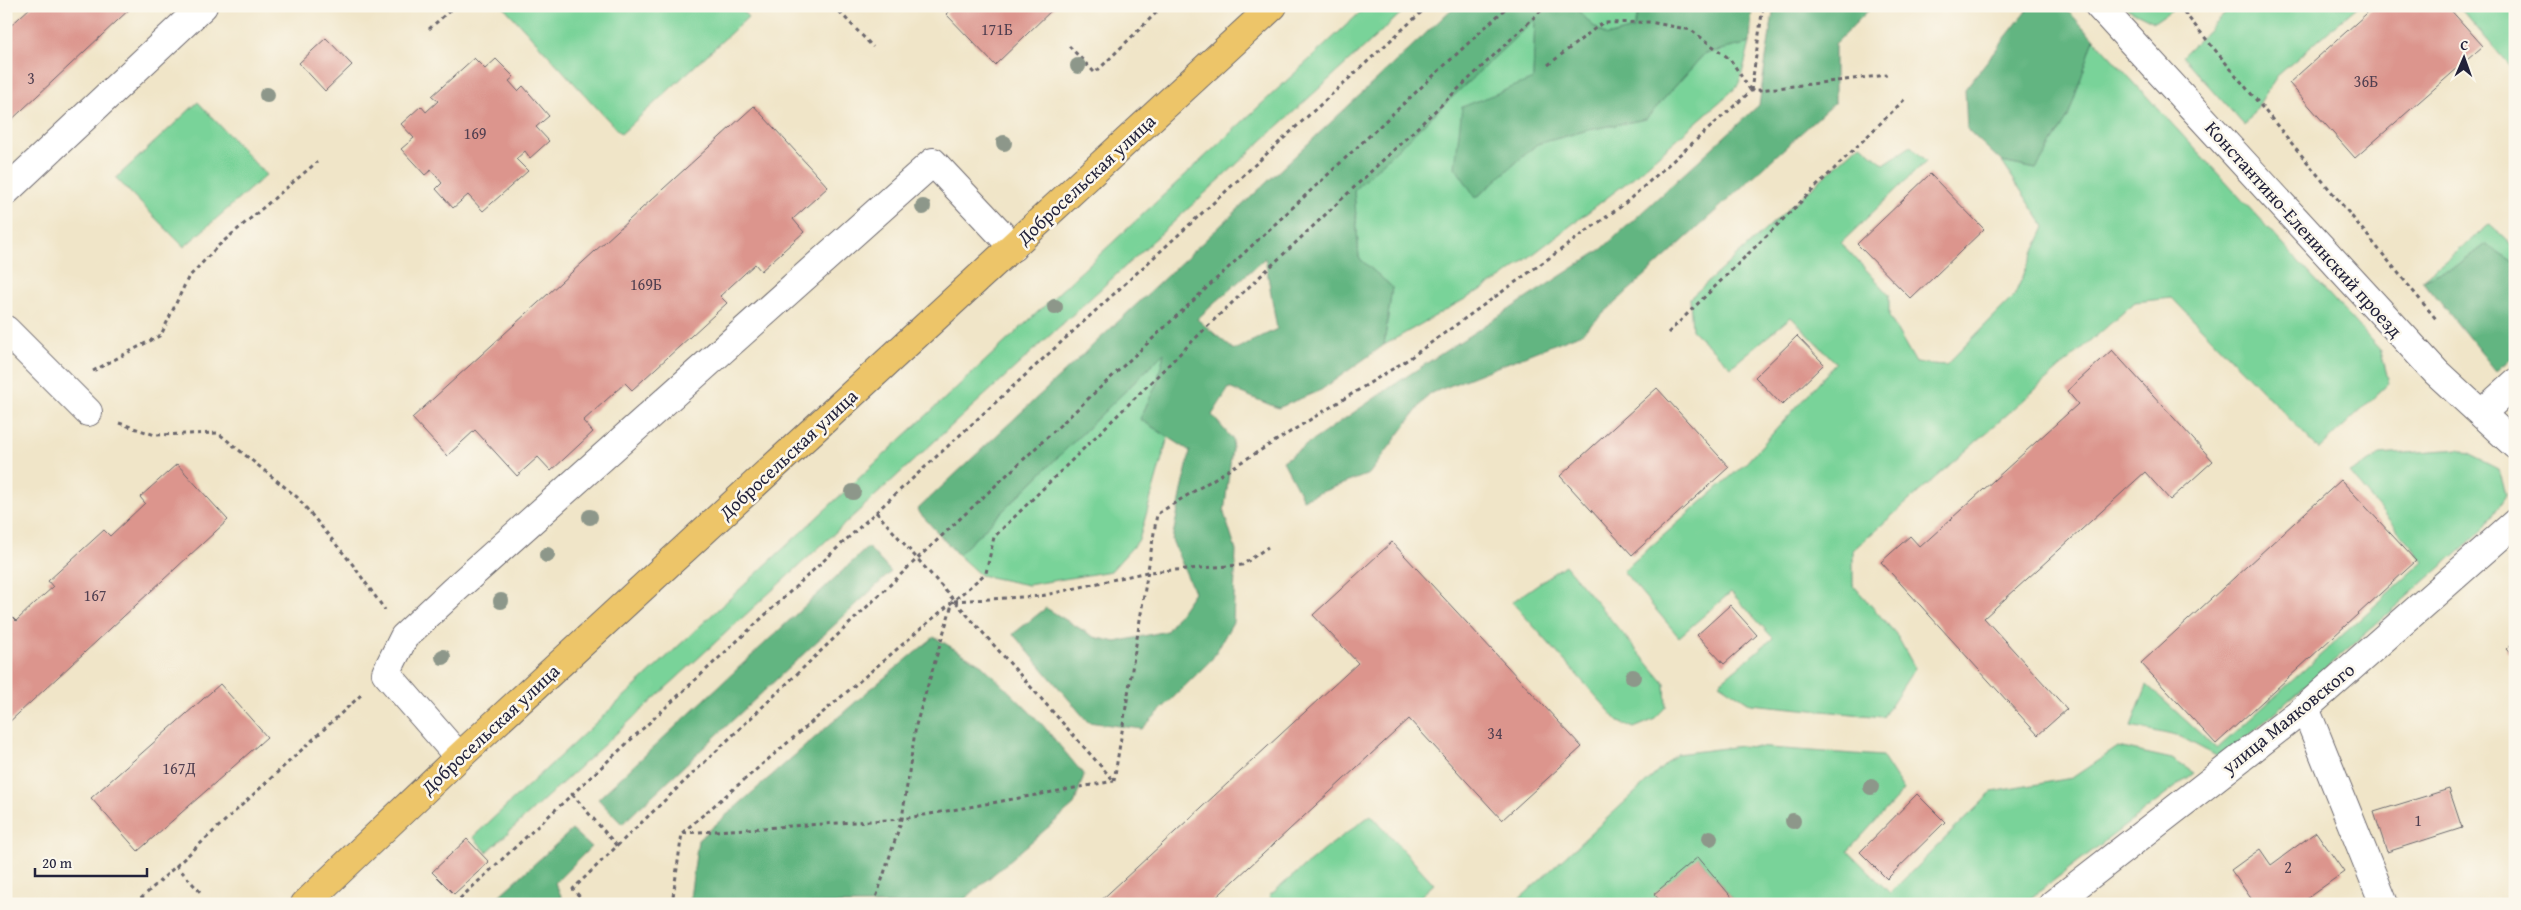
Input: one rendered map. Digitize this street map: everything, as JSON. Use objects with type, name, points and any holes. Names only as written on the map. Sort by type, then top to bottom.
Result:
[{"type":"main road","name":"Добросельская улица","points":[[305,904],[459,757],[1273,6]]},
{"type":"street","points":[[6,191],[204,6]]},
{"type":"street","name":"Константино-Еленинский проезд","points":[[2099,6],[2436,372],[2515,445]]},
{"type":"street","points":[[459,757],[386,673],[404,638],[933,162],[1013,247]]},
{"type":"street","points":[[6,330],[88,412]]},
{"type":"street","points":[[2482,413],[2515,383]]},
{"type":"street","name":"улица Маяковского","points":[[2053,904],[2305,708],[2515,523]]},
{"type":"street","points":[[2305,708],[2384,904]]},
{"type":"path","points":[[429,29],[455,6]]},
{"type":"path","points":[[834,6],[873,47]]},
{"type":"path","points":[[1069,46],[1095,73],[1163,6]]},
{"type":"path","points":[[454,904],[876,512],[1428,6]]},
{"type":"path","points":[[586,904],[573,889],[617,846],[917,559],[1508,6]]},
{"type":"path","points":[[672,904],[682,833],[986,573],[994,537],[1217,317],[1546,6]]},
{"type":"path","points":[[1751,91],[1763,6]]},
{"type":"path","points":[[2179,6],[2439,323]]},
{"type":"path","points":[[1548,65],[1602,23],[1650,22],[1691,30],[1730,59],[1751,91]]},
{"type":"path","points":[[1114,781],[1157,514],[1407,360],[1623,205],[1751,91],[1887,75]]},
{"type":"path","points":[[1668,333],[1906,98]]},
{"type":"path","points":[[64,386],[160,335],[188,278],[218,246],[317,162]]},
{"type":"path","points":[[155,435],[218,433],[298,497],[353,565],[404,638]]},
{"type":"path","points":[[876,512],[1114,781]]},
{"type":"path","points":[[954,601],[1042,596],[1147,572],[1242,564],[1268,547]]},
{"type":"path","points":[[874,904],[902,819],[916,725],[954,601]]},
{"type":"path","points":[[135,904],[386,673]]},
{"type":"path","points":[[682,833],[902,819],[1114,781]]},
{"type":"path","points":[[572,794],[617,846]]},
{"type":"path","points":[[176,865],[201,893]]},
{"type":"green space","points":[[503,6],[738,6],[748,17],[621,134]]},
{"type":"green space","points":[[1367,6],[1409,6],[487,852],[473,837]]},
{"type":"green space","points":[[1455,6],[1574,6],[1591,24],[1607,36],[1633,29],[1641,6],[1752,6],[1750,43],[1704,54],[1646,119],[1588,130],[1537,144],[1476,198],[1455,167],[1462,107],[1533,79],[1535,19],[1354,190],[1359,258],[1392,287],[1384,345],[1321,390],[1278,408],[1229,388],[1212,415],[1233,440],[1224,513],[1236,551],[1233,622],[1212,659],[1142,729],[1088,722],[1013,634],[1046,608],[1094,637],[1116,642],[1167,631],[1194,592],[1172,540],[1190,451],[1140,419],[1157,383],[1164,353],[958,555],[917,510]],"holes":[[[1265,258],[1277,329],[1234,350],[1197,319]]]},
{"type":"green space","points":[[1574,6],[1641,6],[1633,29],[1607,36],[1591,24]]},
{"type":"green space","points":[[1774,6],[1873,6],[1835,44],[1835,102],[1582,333],[1429,394],[1369,474],[1303,499],[1283,461],[1404,378],[1602,249],[1759,105]]},
{"type":"green space","points":[[2030,6],[2058,6],[2070,13],[2094,39],[2068,117],[2036,169],[2002,162],[1967,129],[1965,89]]},
{"type":"green space","points":[[2122,6],[2169,6],[2173,9],[2154,22]]},
{"type":"green space","points":[[2233,6],[2358,6],[2277,76],[2245,126],[2182,56]]},
{"type":"green space","points":[[2458,6],[2515,6],[2515,72]]},
{"type":"green space","points":[[1535,18],[1533,79],[1476,198],[1537,144],[1588,130],[1646,119],[1704,54],[1750,43],[1739,85],[1630,180],[1502,278],[1384,345],[1392,287],[1359,258],[1354,190]]},
{"type":"green space","points":[[2094,39],[2381,351],[2389,383],[2319,449],[2172,298],[2135,302],[1853,550],[1853,585],[1896,634],[1915,668],[1883,717],[1751,704],[1719,683],[1773,638],[1731,592],[1679,637],[1623,571],[1746,463],[1836,363],[1791,317],[1731,367],[1692,330],[1690,298],[1860,144],[1884,164],[1911,146],[1926,161],[1841,243],[1889,294],[1889,316],[1916,363],[1946,365],[2014,296],[2045,227],[2002,162],[2036,169],[2068,117]]},
{"type":"green space","points":[[198,102],[266,175],[184,247],[116,178]]},
{"type":"green space","points":[[2490,224],[2515,248],[2515,263],[2486,244],[2459,265],[2422,280]]},
{"type":"green space","points":[[2486,244],[2515,263],[2515,355],[2496,371],[2422,280],[2459,265]]},
{"type":"green space","points":[[1165,352],[1157,383],[1140,419],[1168,437],[1139,540],[1111,571],[1028,585],[980,575],[958,555]]},
{"type":"green space","points":[[2459,449],[2499,469],[2506,495],[2484,529],[2222,759],[2181,737],[2131,726],[2147,685],[2217,749],[2424,561],[2349,473],[2380,455]]},
{"type":"green space","points":[[868,547],[891,572],[622,824],[598,799]]},
{"type":"green space","points":[[1565,565],[1665,684],[1666,707],[1653,720],[1634,728],[1619,722],[1512,602]]},
{"type":"green space","points":[[934,637],[982,665],[1041,723],[1084,775],[1074,805],[959,904],[696,904],[690,898],[698,840],[867,692]]},
{"type":"green space","points":[[1741,746],[1882,756],[1904,790],[1848,851],[1890,893],[1992,792],[2072,778],[2118,747],[2172,759],[2194,773],[2023,904],[1730,904],[1734,900],[1698,857],[1663,904],[1514,904],[1677,754]]},
{"type":"green space","points":[[1371,815],[1434,884],[1412,904],[1276,904],[1269,896],[1325,849]]},
{"type":"green space","points":[[572,830],[591,847],[555,883],[565,904],[490,904]]},
{"type":"building","points":[[32,6],[133,6],[6,125],[6,30]]},
{"type":"building","points":[[954,6],[1056,6],[995,65],[946,14]]},
{"type":"building","points":[[2375,6],[2447,6],[2483,46],[2355,158],[2289,83]]},
{"type":"building","points":[[326,38],[352,65],[325,91],[299,63]]},
{"type":"building","points":[[474,58],[485,69],[496,59],[514,77],[509,81],[518,91],[523,86],[549,116],[536,127],[549,141],[530,158],[525,151],[516,159],[528,171],[483,211],[468,195],[453,208],[436,189],[442,183],[431,170],[425,175],[401,149],[414,138],[401,124],[421,106],[426,112],[438,101],[432,96]]},
{"type":"building","points":[[754,106],[828,187],[793,219],[804,232],[761,271],[755,264],[720,296],[727,303],[632,390],[625,383],[583,421],[593,432],[551,471],[538,457],[517,476],[475,430],[447,456],[412,418]]},
{"type":"building","points":[[1930,174],[1984,229],[1911,299],[1857,244]]},
{"type":"building","points":[[1797,336],[1824,364],[1782,405],[1755,377]]},
{"type":"building","points":[[2112,350],[2213,461],[2170,500],[2145,472],[1984,618],[2067,709],[2038,735],[1881,562],[1910,536],[1920,547],[2078,404],[2067,391]]},
{"type":"building","points":[[1657,388],[1729,467],[1632,555],[1560,476]]},
{"type":"building","points":[[177,464],[228,520],[6,725],[6,621],[11,616],[16,621],[53,587],[48,581],[104,530],[110,536],[145,503],[140,497]]},
{"type":"building","points":[[2341,480],[2416,561],[2216,744],[2141,663]]},
{"type":"building","points":[[1392,542],[1582,747],[1502,820],[1409,719],[1209,904],[1097,904],[1358,663],[1313,615]]},
{"type":"building","points":[[1730,605],[1757,635],[1724,664],[1697,635]]},
{"type":"building","points":[[2515,641],[2515,659],[2506,649]]},
{"type":"building","points":[[220,684],[267,737],[138,851],[91,798]]},
{"type":"building","points":[[2449,789],[2462,828],[2387,852],[2374,812]]},
{"type":"building","points":[[1917,794],[1945,822],[1887,879],[1860,852]]},
{"type":"building","points":[[2316,832],[2344,872],[2299,904],[2270,904],[2266,898],[2255,904],[2231,870],[2260,849],[2271,865]]},
{"type":"building","points":[[467,839],[489,862],[454,894],[432,872]]},
{"type":"building","points":[[1698,857],[1734,900],[1730,904],[1663,904],[1654,894]]}]
